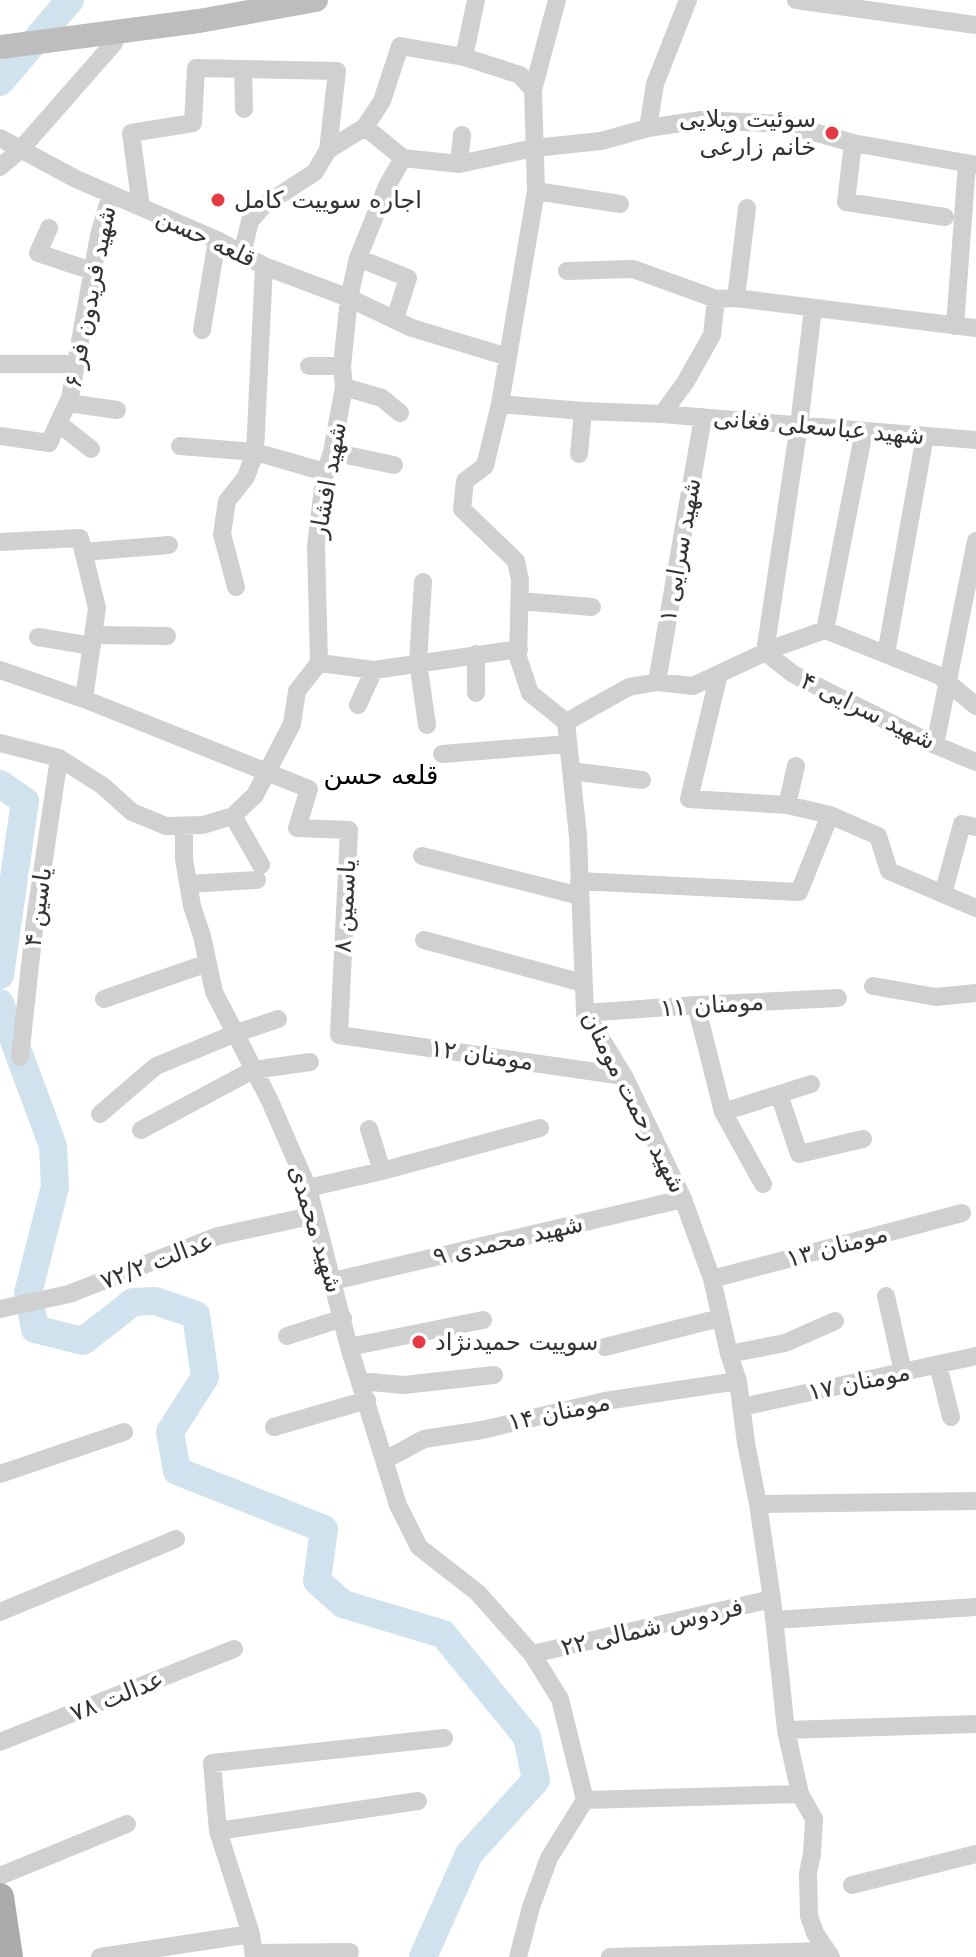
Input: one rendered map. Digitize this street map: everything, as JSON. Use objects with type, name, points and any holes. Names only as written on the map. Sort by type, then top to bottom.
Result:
[{"type":"main road","points":[[3,47],[106,38],[316,0]]},
{"type":"main road","points":[[0,1897],[9,1957]]},
{"type":"street","points":[[464,57],[476,0]]},
{"type":"street","points":[[557,0],[533,90],[536,191],[500,404],[485,466],[465,481],[462,509],[516,561],[520,580],[518,657],[530,693],[566,722],[629,687],[657,682],[693,686],[765,652],[825,630],[948,681],[976,706]]},
{"type":"street","points":[[648,128],[655,84],[688,0]]},
{"type":"street","points":[[796,0],[976,25]]},
{"type":"street","points":[[0,167],[21,149],[106,38]]},
{"type":"street","points":[[328,150],[365,127],[382,101],[400,46],[464,57],[520,75],[533,90]]},
{"type":"street","points":[[141,207],[131,133],[193,123],[196,68],[337,71],[328,150],[315,172],[263,206],[250,221],[242,254]]},
{"type":"street","points":[[243,69],[244,109]]},
{"type":"street","points":[[365,127],[403,158],[459,164],[534,148],[601,141],[648,128],[701,120],[785,124],[853,143],[971,164],[970,224],[955,326]]},
{"type":"street","points":[[459,164],[462,135]]},
{"type":"street","name":"قلعه حسن","points":[[0,138],[76,179],[217,240],[264,266],[349,298],[412,328],[508,357]]},
{"type":"street","points":[[853,143],[846,202],[945,217]]},
{"type":"street","name":"شهید افشار","points":[[319,663],[316,546],[325,472],[332,452],[344,387],[342,366],[349,298],[358,258],[387,186],[403,158]]},
{"type":"street","points":[[536,191],[620,204]]},
{"type":"street","name":"شهید فریدون فر ۶","points":[[58,423],[68,403],[99,235],[111,194]]},
{"type":"street","points":[[736,298],[747,208]]},
{"type":"street","points":[[49,228],[38,253],[92,271]]},
{"type":"street","points":[[202,330],[217,240]]},
{"type":"street","points":[[358,258],[408,278],[395,319]]},
{"type":"street","points":[[236,587],[222,534],[227,501],[246,477],[255,452],[264,266]]},
{"type":"street","points":[[567,271],[633,269],[716,299],[736,298],[976,328]]},
{"type":"street","points":[[662,414],[685,383],[712,335],[716,299]]},
{"type":"street","points":[[765,652],[813,309]]},
{"type":"street","points":[[0,364],[76,364]]},
{"type":"street","points":[[309,366],[342,366]]},
{"type":"street","points":[[344,387],[382,398],[400,413]]},
{"type":"street","points":[[68,403],[117,410]]},
{"type":"street","name":"شهید عباسعلی فغانی","points":[[500,404],[976,440]]},
{"type":"street","points":[[579,454],[583,411]]},
{"type":"street","name":"شهید سرایی ۱","points":[[657,682],[703,417]]},
{"type":"street","points":[[0,436],[49,443],[58,423],[91,449]]},
{"type":"street","points":[[825,630],[864,431]]},
{"type":"street","points":[[886,654],[925,436]]},
{"type":"street","points":[[180,446],[255,452],[325,472]]},
{"type":"street","points":[[332,452],[394,465]]},
{"type":"street","points":[[935,745],[976,541]]},
{"type":"street","points":[[0,542],[169,545]]},
{"type":"street","points":[[82,545],[97,608],[84,699]]},
{"type":"street","points":[[423,582],[418,662],[427,725]]},
{"type":"street","points":[[520,601],[592,607]]},
{"type":"street","points":[[38,637],[92,640],[167,636]]},
{"type":"street","points":[[0,743],[59,758],[103,786],[132,812],[166,826],[203,825],[233,816],[255,795],[292,724],[297,691],[319,663],[374,670],[519,649]]},
{"type":"street","name":"شهید سرایی ۴","points":[[765,652],[793,674],[935,745],[976,762]]},
{"type":"street","points":[[476,654],[476,693]]},
{"type":"street","points":[[0,670],[84,699],[267,773]]},
{"type":"street","points":[[358,705],[374,670]]},
{"type":"street","points":[[719,674],[689,799],[787,805],[830,815],[878,836],[889,871],[976,908]]},
{"type":"street","name":"شهید رحمت مومنان","points":[[566,722],[578,836],[585,1013],[624,1076],[683,1199],[712,1279],[738,1381],[772,1599],[786,1730],[800,1794],[814,1819],[808,1873],[809,1916],[829,1954]]},
{"type":"street","points":[[442,754],[568,744]]},
{"type":"street","name":"یاسین ۴","points":[[20,1057],[35,920],[59,758]]},
{"type":"street","points":[[787,805],[796,766]]},
{"type":"street","points":[[571,771],[642,780]]},
{"type":"street","name":"یاسمین ۸","points":[[267,773],[309,789],[297,828],[349,830],[339,1035]]},
{"type":"street","points":[[422,856],[580,889],[799,892],[830,815]]},
{"type":"street","points":[[188,884],[259,872],[233,816]]},
{"type":"street","points":[[943,894],[962,824],[976,827]]},
{"type":"street","name":"شهید محمدی","points":[[184,826],[188,884],[214,992],[308,1188],[349,1347],[398,1505],[419,1547],[478,1593],[532,1654],[560,1699],[585,1800]]},
{"type":"street","points":[[424,940],[583,983]]},
{"type":"street","points":[[104,999],[208,963]]},
{"type":"street","points":[[873,986],[936,997],[976,993]]},
{"type":"street","name":"مومنان ۱۱","points":[[585,1013],[838,998]]},
{"type":"street","points":[[696,1005],[723,1112],[763,1184]]},
{"type":"street","points":[[100,1114],[156,1066],[278,1019]]},
{"type":"street","name":"مومنان ۱۲","points":[[339,1035],[624,1076]]},
{"type":"street","points":[[141,1130],[253,1070],[310,1062]]},
{"type":"street","points":[[723,1112],[811,1084]]},
{"type":"street","points":[[779,1094],[799,1154],[863,1139]]},
{"type":"street","points":[[308,1188],[540,1128]]},
{"type":"street","points":[[369,1129],[382,1171]]},
{"type":"street","name":"۹ شهید محمدی","points":[[333,1281],[683,1199]]},
{"type":"street","name":"مومنان ۱۳","points":[[712,1279],[962,1213]]},
{"type":"street","name":"عدالت ۷۲/۲","points":[[0,1309],[69,1294],[218,1236],[315,1215]]},
{"type":"street","points":[[886,1296],[903,1372]]},
{"type":"street","points":[[287,1336],[343,1318]]},
{"type":"street","points":[[605,1347],[720,1318]]},
{"type":"street","points":[[349,1347],[483,1320]]},
{"type":"street","points":[[729,1354],[785,1343],[835,1321]]},
{"type":"street","name":"مومنان ۱۷","points":[[742,1407],[976,1356]]},
{"type":"street","points":[[938,1365],[951,1417]]},
{"type":"street","points":[[360,1381],[404,1385],[494,1375]]},
{"type":"street","name":"مومنان ۱۴","points":[[385,1460],[424,1439],[482,1430],[605,1401],[738,1381]]},
{"type":"street","points":[[274,1427],[367,1400]]},
{"type":"street","points":[[0,1474],[124,1432]]},
{"type":"street","points":[[758,1504],[976,1501]]},
{"type":"street","points":[[0,1612],[176,1539]]},
{"type":"street","name":"فردوس شمالی ۲۲","points":[[532,1654],[772,1599]]},
{"type":"street","points":[[774,1620],[976,1607]]},
{"type":"street","name":"۷۸ عدالت","points":[[0,1742],[234,1649]]},
{"type":"street","points":[[786,1730],[976,1724]]},
{"type":"street","points":[[350,1952],[254,1955],[251,1934],[218,1831],[212,1763],[444,1738]]},
{"type":"street","points":[[518,1957],[531,1907],[549,1858],[585,1800],[800,1794]]},
{"type":"street","points":[[218,1831],[418,1801]]},
{"type":"street","points":[[0,1876],[127,1824]]},
{"type":"street","points":[[852,1885],[976,1854]]},
{"type":"street","points":[[100,1957],[251,1934]]},
{"type":"street","points":[[610,1957],[829,1954]]},
{"type":"waterway","points":[[0,82],[70,0]]},
{"type":"waterway","points":[[0,784],[25,801],[0,975]]},
{"type":"waterway","points":[[0,1003],[53,1146],[55,1187],[28,1293],[35,1329],[83,1341],[133,1302],[155,1301],[196,1315],[205,1377],[170,1432],[177,1471],[324,1529],[317,1581],[343,1604],[443,1634],[527,1737],[536,1780],[469,1854],[423,1957]]},
{"type":"place","name":"سوئیت ویلایی خانم زارعی","points":[[832,133]]},
{"type":"place","name":"اجاره سوییت کامل","points":[[218,200]]},
{"type":"place","name":"سوییت حمیدنژاد","points":[[419,1342]]},
{"type":"district","name":"قلعه حسن","points":[[381,775]]}]
